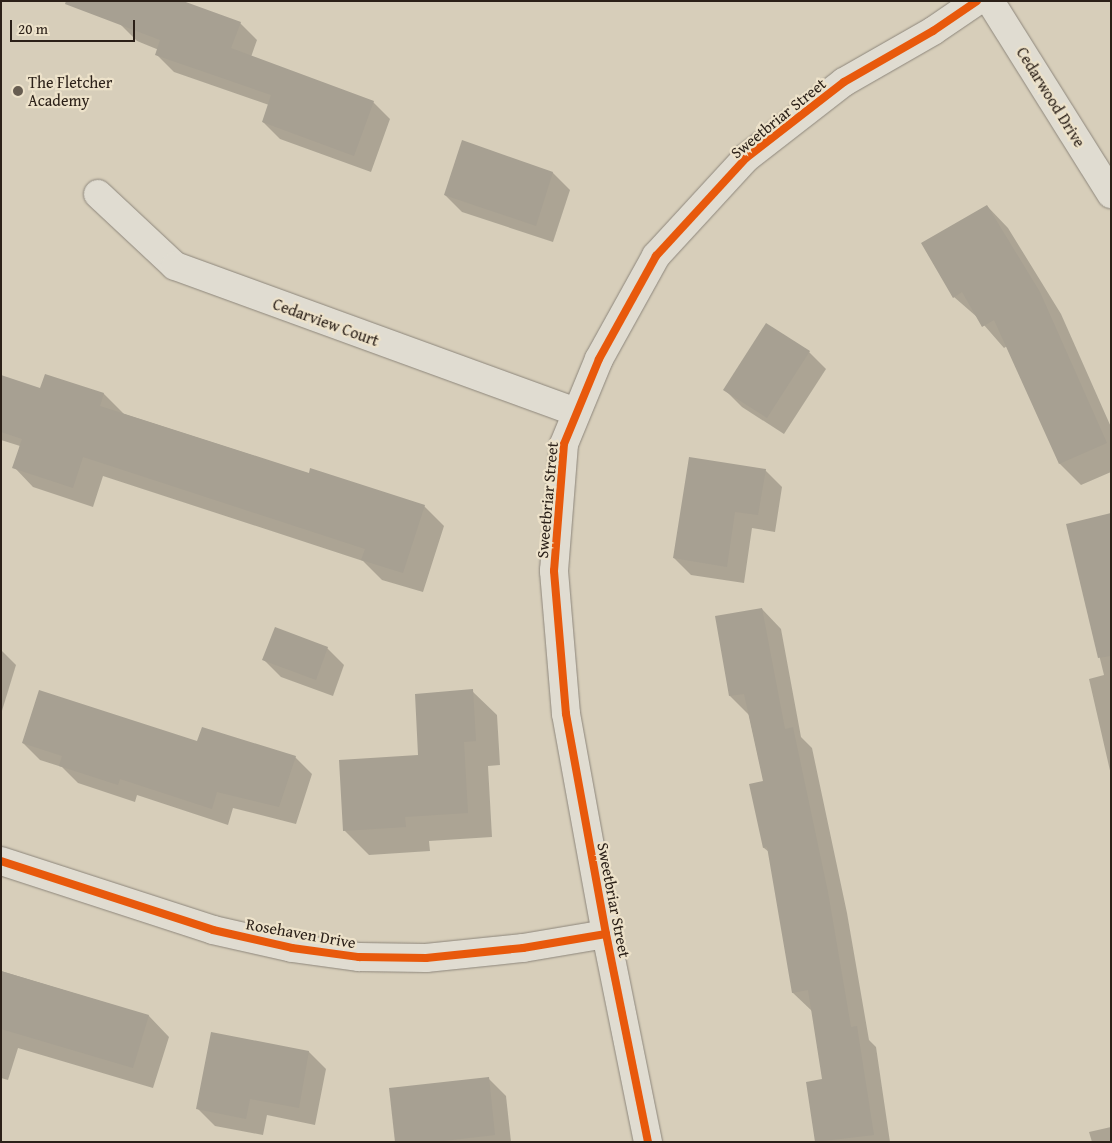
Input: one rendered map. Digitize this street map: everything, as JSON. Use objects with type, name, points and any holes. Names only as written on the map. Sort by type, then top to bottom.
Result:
[{"type":"street","name":"Sweetbriar Street","points":[[648,1142],[606,934],[566,714],[554,571],[564,444],[599,359],[656,256],[746,158],[844,82],[933,31],[977,1]]},
{"type":"street","name":"Cedarwood Drive","points":[[990,1],[1111,194]]},
{"type":"street","name":"Cedarview Court","points":[[98,194],[175,266],[576,412]]},
{"type":"street","name":"Rosehaven Drive","points":[[1,861],[213,930],[292,948],[360,957],[426,958],[523,948],[606,934]]},
{"type":"building","points":[[66,1],[183,1],[241,22],[231,48],[374,101],[354,156],[262,122],[271,95],[155,55],[160,40],[65,4]]},
{"type":"building","points":[[462,140],[553,172],[536,226],[444,195]]},
{"type":"building","points":[[987,205],[1040,292],[1107,443],[1059,464],[994,320],[982,327],[962,292],[953,298],[921,243]]},
{"type":"building","points":[[766,323],[810,351],[767,418],[723,390]]},
{"type":"building","points":[[45,374],[104,393],[100,406],[309,473],[310,468],[425,505],[403,573],[361,560],[365,549],[83,457],[73,488],[12,468],[22,439],[1,432],[1,375],[40,388]]},
{"type":"building","points":[[689,457],[766,469],[758,515],[735,512],[727,567],[673,558]]},
{"type":"building","points":[[1111,513],[1111,656],[1098,658],[1066,524]]},
{"type":"building","points":[[762,608],[785,729],[793,727],[828,892],[851,1027],[857,1026],[874,1135],[815,1142],[806,1082],[822,1079],[808,990],[792,993],[767,847],[763,848],[749,784],[763,781],[744,694],[729,696],[715,616]]},
{"type":"building","points":[[275,627],[328,647],[316,680],[262,660]]},
{"type":"building","points":[[473,689],[476,741],[464,742],[468,813],[405,817],[406,827],[343,831],[339,760],[418,755],[415,694]]},
{"type":"building","points":[[39,690],[197,741],[202,727],[296,756],[279,807],[217,792],[212,809],[120,779],[118,785],[59,766],[62,756],[22,743]]},
{"type":"building","points":[[1,971],[149,1015],[133,1068],[1,1029]]},
{"type":"building","points":[[211,1032],[309,1051],[299,1108],[250,1099],[246,1119],[196,1109]]},
{"type":"building","points":[[489,1077],[495,1135],[435,1142],[395,1142],[389,1088]]},
{"type":"cycle path","points":[[648,1142],[606,934],[566,714],[554,571],[564,444],[599,359],[656,256],[746,158],[844,82],[933,31],[977,1]]},
{"type":"cycle path","points":[[1,861],[213,930],[292,948],[359,957],[426,958],[523,948],[606,934]]},
{"type":"place","name":"The Fletcher Academy","points":[[18,91]]}]
